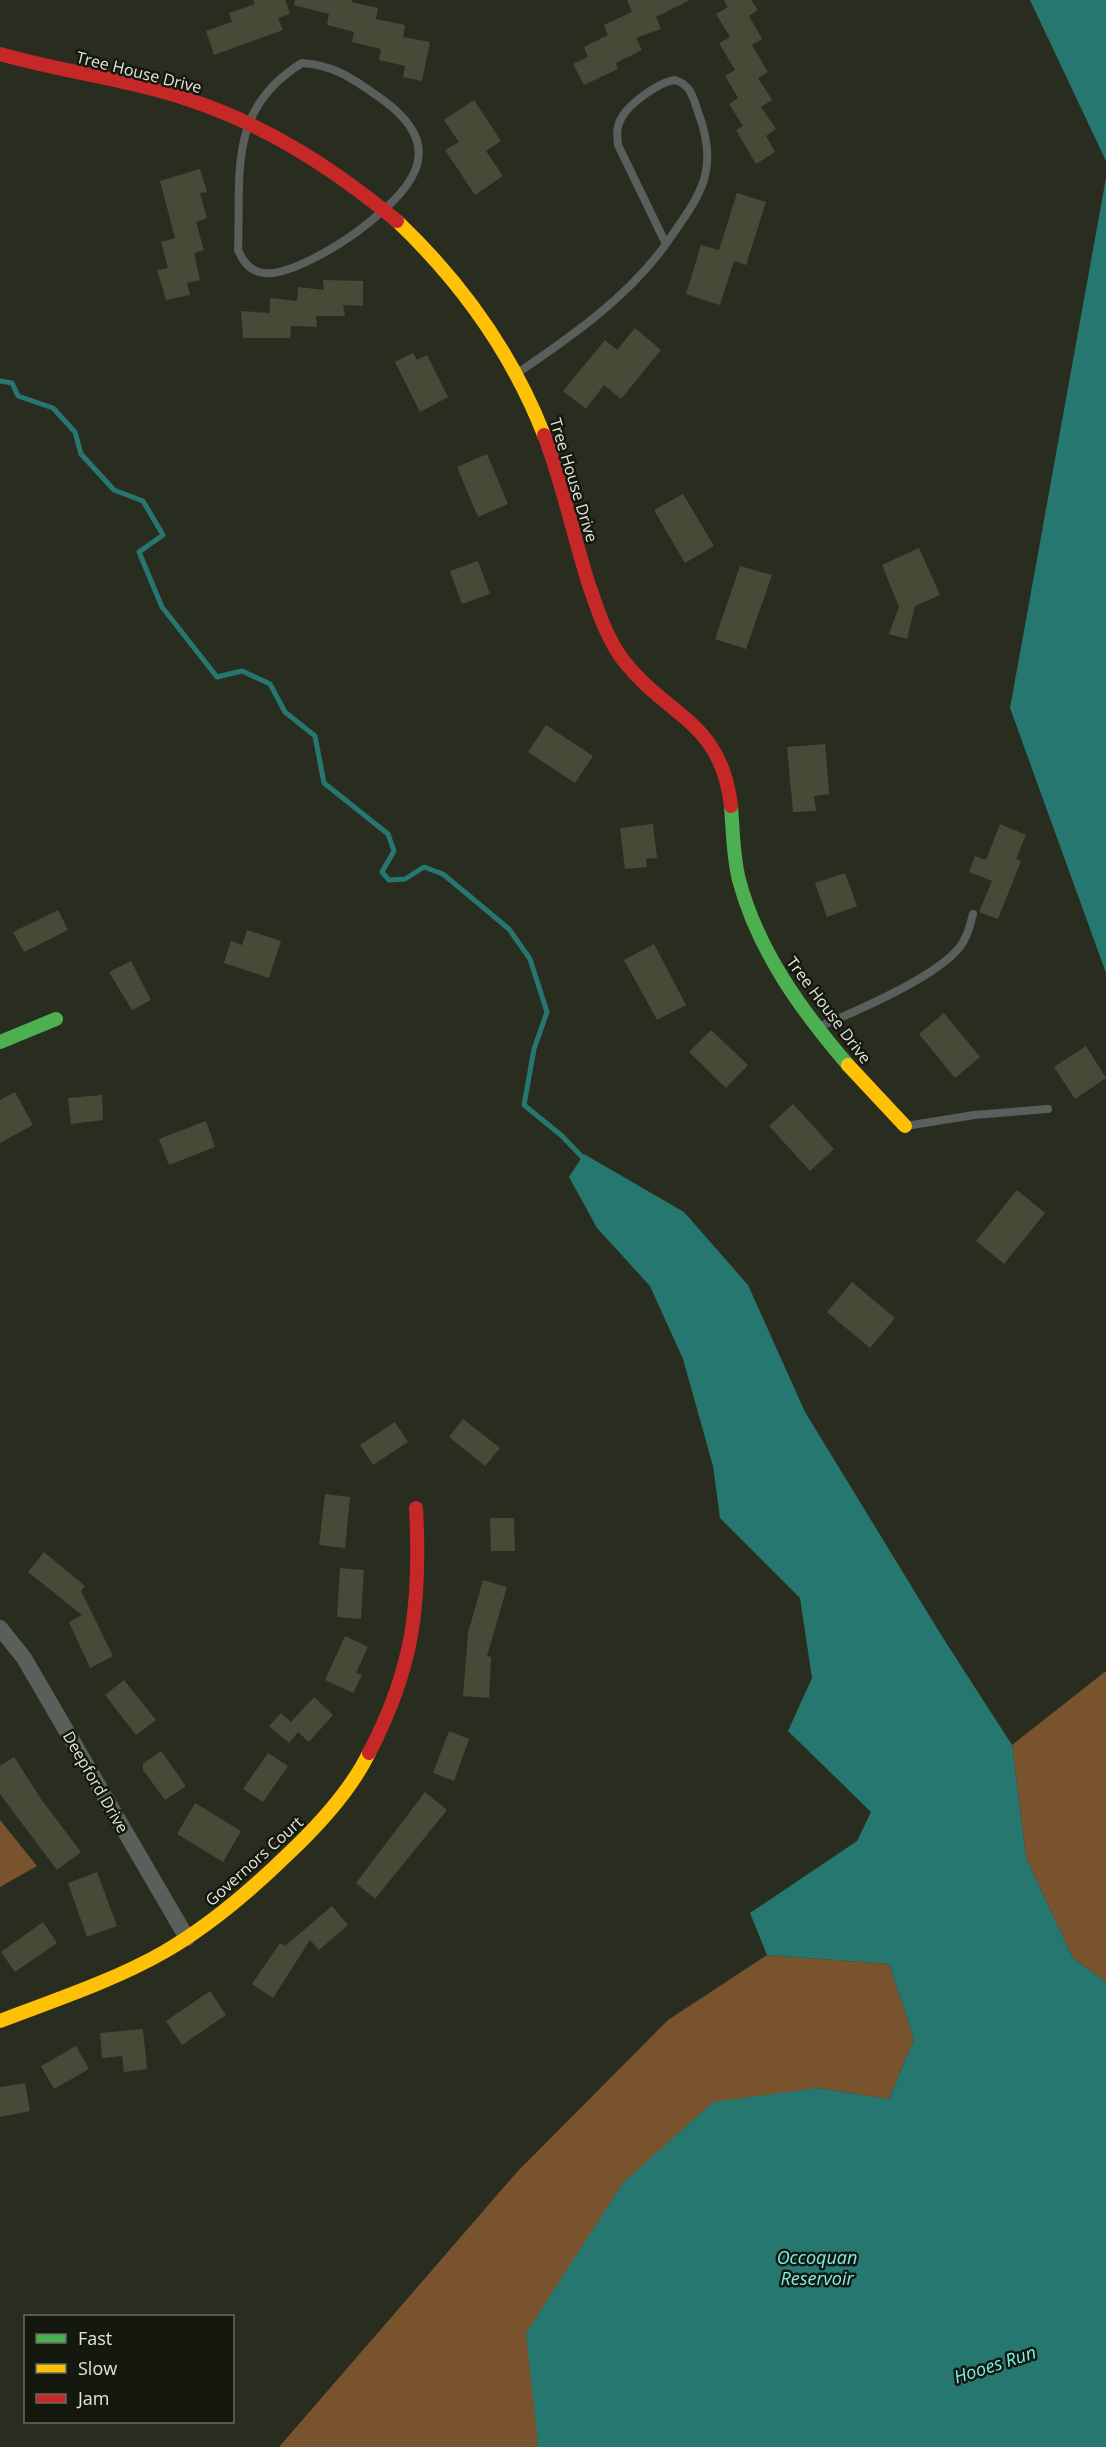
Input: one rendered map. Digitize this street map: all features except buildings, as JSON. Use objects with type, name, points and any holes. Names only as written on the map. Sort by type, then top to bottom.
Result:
[{"type":"street","name":"Tree House Drive","points":[[0,54],[189,100],[247,123],[333,171],[385,210],[449,275],[473,305],[516,374],[536,414],[553,458],[578,554],[612,645],[636,674],[699,728],[712,744],[728,783],[731,841],[738,878],[750,915],[780,975],[818,1027],[905,1126]]},
{"type":"street","points":[[0,1042],[57,1019]]},
{"type":"street","name":"Governors Court","points":[[0,2021],[106,1980],[149,1961],[188,1938],[227,1910],[295,1851],[350,1786],[377,1742],[399,1693],[416,1631],[420,1559],[417,1508]]},
{"type":"street","name":"Deepford Drive","points":[[0,1628],[24,1658],[188,1938]]},
{"type":"lane","points":[[302,63],[321,64],[346,74],[403,114],[418,141],[419,153],[415,171],[407,188],[385,210],[331,251],[274,273],[262,273],[251,269],[238,250],[242,142],[247,123],[259,101],[273,84],[302,63]]},
{"type":"lane","points":[[516,374],[604,308],[652,263],[666,244],[699,196],[709,159],[704,128],[689,88],[675,80],[666,81],[628,109],[621,119],[617,133],[618,145],[666,244]]},
{"type":"lane","points":[[818,1027],[902,987],[946,960],[968,934],[973,914]]},
{"type":"lane","points":[[905,1126],[974,1115],[1048,1109]]},
{"type":"shaded area","points":[[1106,1671],[1106,1982],[1073,1958],[1026,1858],[1012,1745]]},
{"type":"shaded area","points":[[0,1820],[37,1866],[0,1887]]},
{"type":"shaded area","points":[[767,1955],[889,1964],[914,2039],[889,2099],[818,2088],[623,2183],[583,2246],[538,2444],[535,2447],[279,2447],[517,2172],[668,2020]]},
{"type":"water","points":[[1030,0],[1106,0],[1106,161]]},
{"type":"water","points":[[1106,178],[1106,973],[1010,708]]},
{"type":"water","name":"Occoquan Reservoir","points":[[584,1154],[684,1212],[748,1285],[805,1412],[943,1638],[1012,1745],[1026,1858],[1073,1958],[1106,1982],[1106,2447],[535,2447],[538,2444],[526,2333],[623,2183],[713,2102],[818,2088],[889,2099],[914,2039],[889,1964],[767,1955],[750,1913],[857,1841],[871,1812],[788,1731],[812,1678],[800,1598],[720,1518],[713,1466],[683,1359],[650,1286],[597,1228],[569,1177]]},
{"type":"waterway","points":[[0,381],[12,383],[18,396],[53,408],[75,432],[81,454],[114,490],[143,501],[163,535],[139,552],[162,607],[217,677],[242,671],[270,684],[285,712],[315,736],[324,783],[388,834],[394,851],[382,872],[389,880],[405,879],[424,867],[443,874],[509,929],[530,959],[547,1012],[534,1049],[524,1105],[562,1136],[585,1160]]},
{"type":"traffic: fast","points":[[731,806],[737,871],[757,931],[798,1001],[848,1065]]},
{"type":"traffic: fast","points":[[0,1042],[56,1019]]},
{"type":"traffic: slow","points":[[397,221],[442,269],[482,320],[517,376],[544,435]]},
{"type":"traffic: slow","points":[[848,1065],[905,1126]]},
{"type":"traffic: slow","points":[[0,2021],[125,1972],[181,1942],[213,1920],[258,1883],[321,1821],[343,1795],[369,1753]]},
{"type":"traffic: jam","points":[[0,54],[143,86],[219,111],[299,151],[349,184],[397,221]]},
{"type":"traffic: jam","points":[[544,435],[557,472],[589,585],[612,642],[623,660],[640,679],[704,737],[716,755],[725,777],[731,806]]},
{"type":"traffic: jam","points":[[369,1753],[396,1692],[411,1634],[417,1574],[416,1508]]},
{"type":"water label","name":"Hooes Run","points":[[995,2365]]}]
